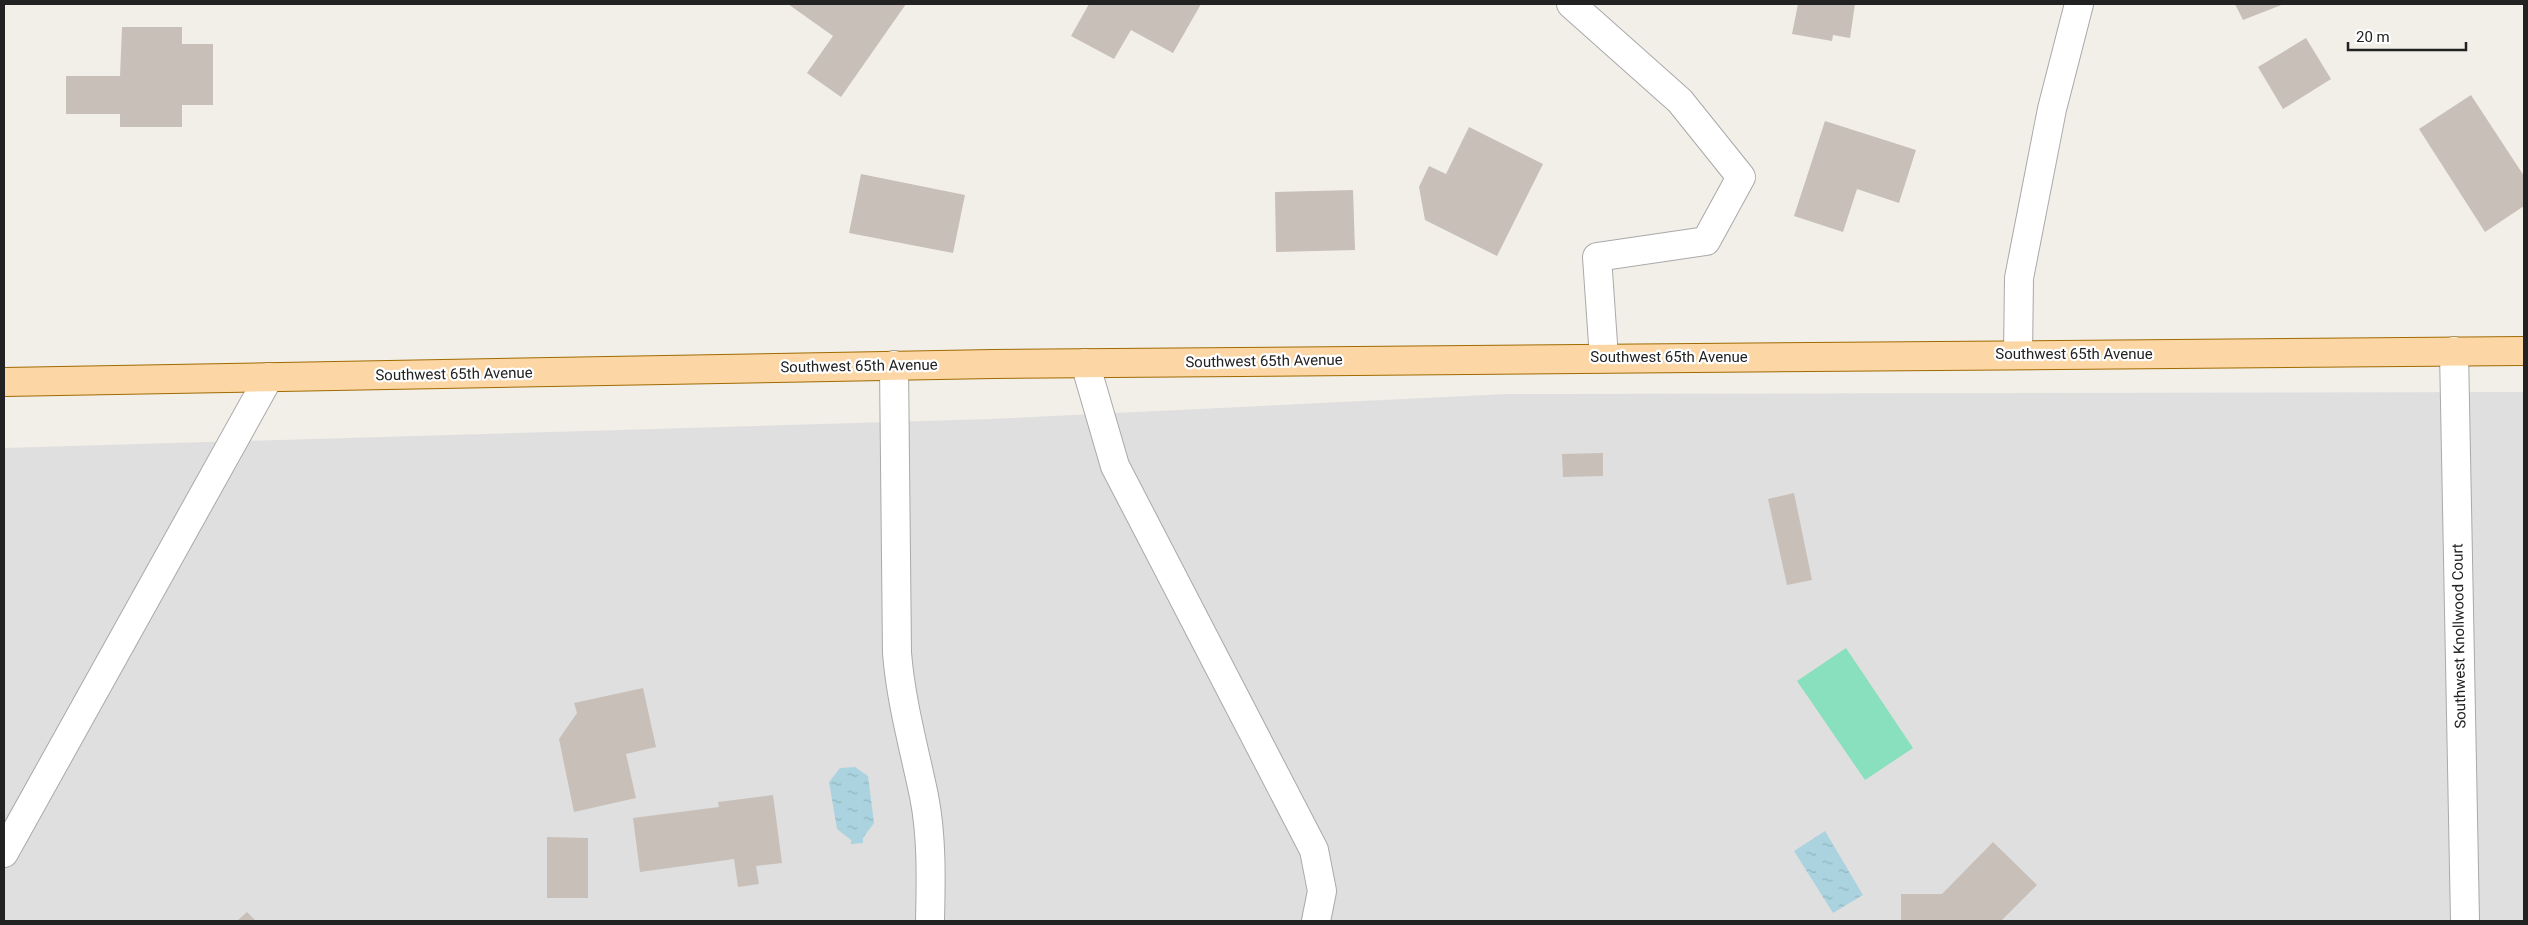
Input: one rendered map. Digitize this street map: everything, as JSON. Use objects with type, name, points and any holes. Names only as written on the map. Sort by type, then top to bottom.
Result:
[{"type":"main road","name":"Southwest 65th Avenue","points":[[4,382],[894,365],[2524,351]]},
{"type":"street","points":[[1571,4],[1680,101],[1742,178],[1706,241],[1597,257],[1604,358]]},
{"type":"street","points":[[2018,355],[2020,278],[2052,109],[2079,4]]},
{"type":"street","name":"Southwest Knollwood Court","points":[[2454,351],[2465,921]]},
{"type":"street","points":[[1085,363],[1115,466],[1314,850],[1322,892],[1316,921]]},
{"type":"street","points":[[894,365],[897,653],[900,688],[924,797],[932,875],[930,921]]},
{"type":"street","points":[[4,853],[269,377]]},
{"type":"shaded area","points":[[2524,392],[2524,921],[4,921],[4,448],[991,419],[1507,394]]},
{"type":"green space","points":[[1846,648],[1913,748],[1865,780],[1797,681]]},
{"type":"water","points":[[855,767],[868,776],[874,823],[863,838],[863,843],[851,844],[851,840],[837,829],[829,782],[840,768]]},
{"type":"water","points":[[1825,831],[1863,895],[1833,913],[1794,851]]},
{"type":"building","points":[[788,4],[906,4],[841,97],[807,73],[833,36]]},
{"type":"building","points":[[1089,4],[1201,4],[1173,53],[1131,30],[1114,59],[1071,36]]},
{"type":"building","points":[[1798,4],[1855,4],[1850,38],[1833,35],[1832,41],[1792,34]]},
{"type":"building","points":[[2235,4],[2284,4],[2243,20]]},
{"type":"building","points":[[122,27],[182,27],[182,44],[213,44],[213,105],[182,105],[182,127],[120,127],[120,114],[66,114],[66,76],[120,76]]},
{"type":"building","points":[[2306,38],[2331,79],[2283,109],[2258,67]]},
{"type":"building","points":[[2471,95],[2524,176],[2524,206],[2485,232],[2419,129]]},
{"type":"building","points":[[1825,121],[1916,150],[1899,203],[1857,189],[1843,232],[1794,216]]},
{"type":"building","points":[[1469,127],[1543,164],[1497,256],[1425,220],[1419,187],[1429,166],[1446,174]]},
{"type":"building","points":[[861,174],[965,195],[953,253],[849,233]]},
{"type":"building","points":[[1353,190],[1355,250],[1276,252],[1275,192]]},
{"type":"building","points":[[1603,453],[1603,476],[1563,477],[1562,454]]},
{"type":"building","points":[[1794,493],[1812,580],[1787,585],[1768,499]]},
{"type":"building","points":[[643,688],[656,747],[626,754],[636,798],[574,812],[559,739],[577,713],[574,703]]},
{"type":"building","points":[[773,795],[782,863],[756,866],[759,884],[738,887],[734,859],[640,872],[633,818],[719,807],[718,802]]},
{"type":"building","points":[[547,837],[588,838],[588,898],[547,898]]},
{"type":"building","points":[[1993,842],[2037,885],[2001,921],[1901,921],[1901,894],[1942,894]]},
{"type":"building","points":[[247,912],[256,921],[237,921]]}]
